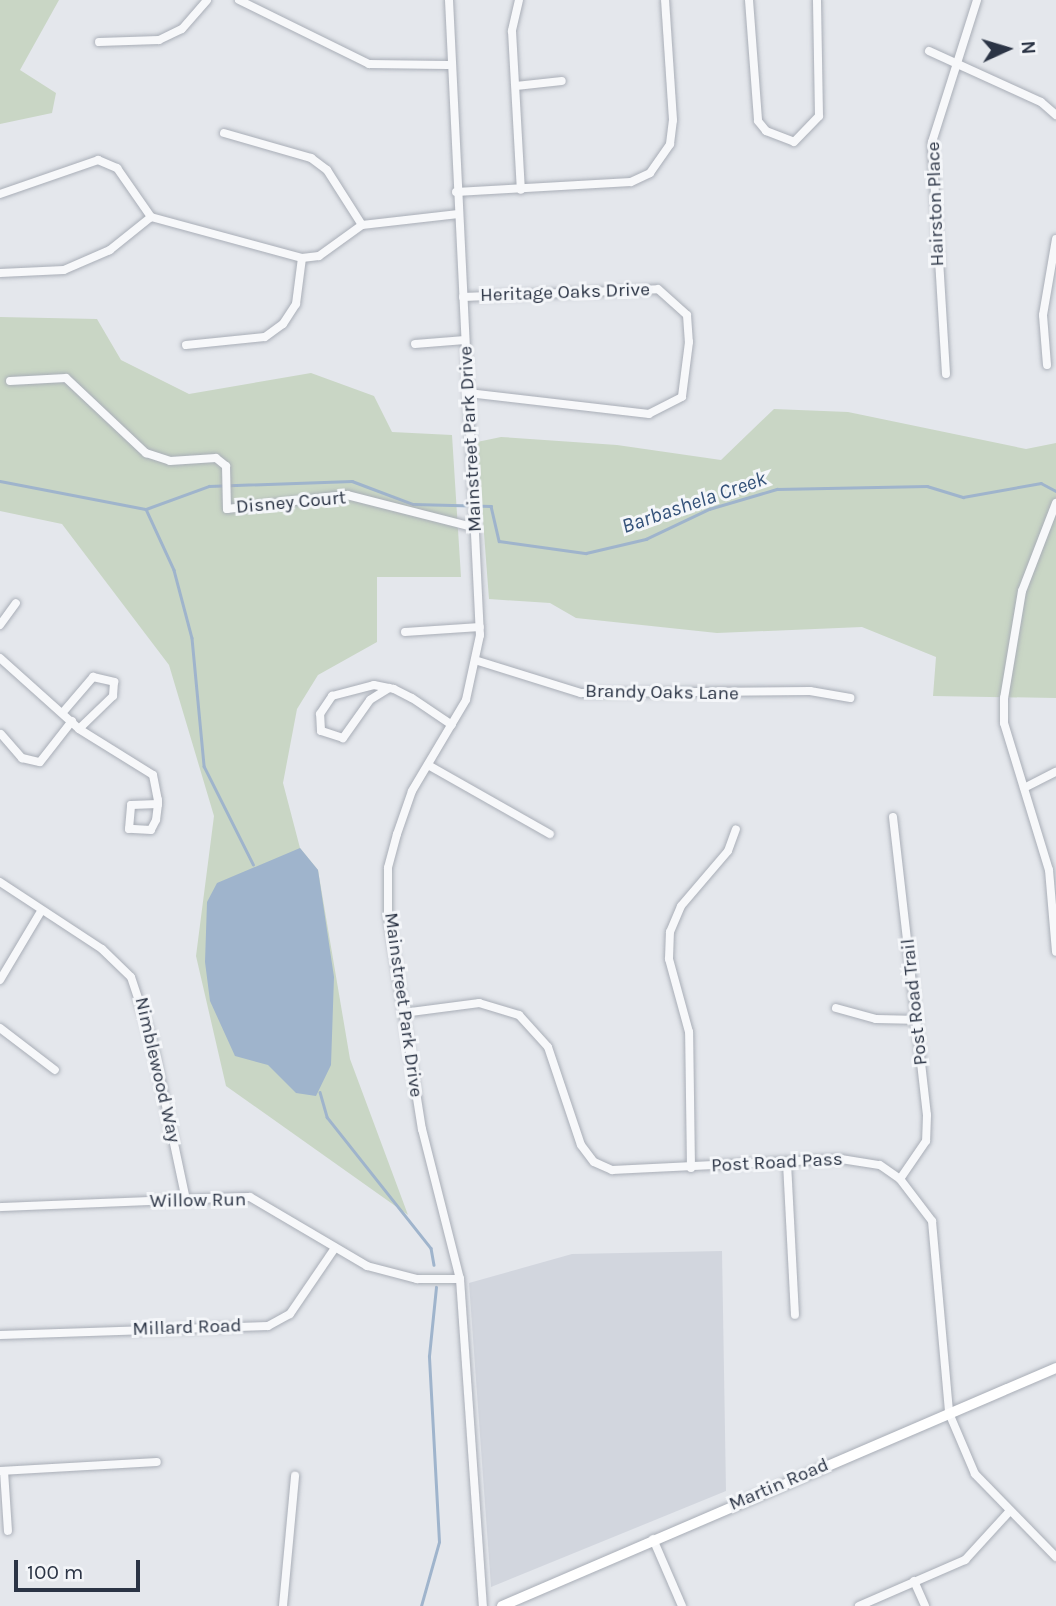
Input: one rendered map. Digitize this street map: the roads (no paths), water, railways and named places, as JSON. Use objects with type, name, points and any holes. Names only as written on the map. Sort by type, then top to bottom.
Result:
[{"type":"street","points":[[99,42],[159,40],[181,29],[207,0]]},
{"type":"street","points":[[239,0],[369,64],[448,65]]},
{"type":"street","name":"Mainstreet Park Drive","points":[[449,0],[448,65],[463,297],[472,516],[476,528],[480,628],[478,661],[452,725],[412,791],[388,869],[403,1013],[422,1129],[460,1279],[483,1606]]},
{"type":"street","points":[[519,0],[512,32],[521,190]]},
{"type":"street","points":[[456,192],[631,182],[663,159],[673,120],[665,0]]},
{"type":"street","points":[[749,0],[758,121],[766,131],[794,142],[819,117],[817,0]]},
{"type":"street","name":"Hairston Place","points":[[946,374],[932,142],[958,67],[977,0]]},
{"type":"street","points":[[929,51],[958,67],[1041,102],[1056,115]]},
{"type":"street","points":[[516,86],[562,81]]},
{"type":"street","points":[[224,133],[311,158],[327,170],[362,225]]},
{"type":"street","points":[[0,194],[99,160],[117,168],[150,217],[302,258],[319,256],[362,225],[458,214]]},
{"type":"street","points":[[0,273],[64,270],[110,250],[150,217]]},
{"type":"street","points":[[1047,365],[1042,315],[1056,239]]},
{"type":"street","points":[[186,345],[265,337],[283,324],[296,304],[302,258]]},
{"type":"street","name":"Heritage Oaks Drive","points":[[463,297],[658,289],[687,314],[689,342],[682,397],[649,414],[468,393]]},
{"type":"street","points":[[415,344],[465,340]]},
{"type":"street","name":"Disney Court","points":[[10,380],[65,378],[146,453],[170,461],[216,458],[226,466],[227,509],[347,495],[476,528]]},
{"type":"street","points":[[1056,503],[1022,591],[1004,698],[1004,723],[1054,900],[1056,952]]},
{"type":"street","points":[[0,625],[16,603]]},
{"type":"street","points":[[405,632],[480,628]]},
{"type":"street","points":[[0,658],[64,711],[79,729],[149,771],[158,804],[151,830],[129,829],[131,805],[158,804]]},
{"type":"street","name":"Brandy Oaks Lane","points":[[478,661],[581,693],[810,691],[850,698]]},
{"type":"street","points":[[64,711],[93,677],[114,682],[113,696],[79,729]]},
{"type":"street","points":[[389,688],[370,700],[343,738],[327,737],[320,714],[347,687],[389,688],[452,725]]},
{"type":"street","points":[[1,734],[22,758],[40,762],[72,721]]},
{"type":"street","points":[[428,765],[550,834]]},
{"type":"street","points":[[1024,788],[1056,772]]},
{"type":"street","name":"Post Road Trail","points":[[893,817],[918,1020],[926,1141],[901,1179]]},
{"type":"street","points":[[691,1168],[689,1032],[669,958],[670,932],[681,906],[729,851],[736,828]]},
{"type":"street","name":"Nimblewood Way","points":[[0,882],[40,913],[114,958],[137,988],[186,1200]]},
{"type":"street","points":[[0,981],[40,913]]},
{"type":"street","name":"Post Road Pass","points":[[403,1013],[479,1003],[503,1007],[548,1047],[573,1125],[594,1162],[639,1171],[856,1160],[901,1179]]},
{"type":"street","points":[[836,1008],[876,1019],[918,1020]]},
{"type":"street","points":[[0,1028],[55,1070]]},
{"type":"street","points":[[787,1163],[795,1315]]},
{"type":"street","points":[[901,1179],[932,1221],[949,1413],[975,1474],[1008,1513],[1056,1556]]},
{"type":"street","name":"Willow Run","points":[[0,1207],[250,1198],[335,1248],[384,1272],[460,1279]]},
{"type":"street","name":"Millard Road","points":[[0,1335],[268,1326],[290,1314],[335,1248]]},
{"type":"street","name":"Martin Road","points":[[502,1606],[653,1538],[1056,1368]]},
{"type":"street","points":[[8,1531],[2,1471],[157,1462]]},
{"type":"street","points":[[283,1606],[295,1476]]},
{"type":"street","points":[[859,1606],[965,1560],[1008,1513]]},
{"type":"street","points":[[653,1538],[682,1606]]},
{"type":"street","points":[[914,1581],[925,1606]]},
{"type":"water","points":[[300,848],[318,870],[334,977],[331,1065],[316,1096],[296,1093],[268,1065],[235,1056],[210,1001],[205,962],[207,902],[217,883]]},
{"type":"waterway","name":"Barbashela Creek","points":[[0,481],[146,509],[209,486],[352,481],[413,504],[491,506],[499,541],[586,553],[646,539],[709,509],[777,489],[927,486],[963,497],[1041,483],[1056,491]]},
{"type":"waterway","points":[[146,509],[174,570],[192,638],[204,766],[253,864]]},
{"type":"waterway","points":[[320,1092],[327,1117],[431,1248],[434,1265]]},
{"type":"waterway","points":[[421,1606],[439,1542],[429,1356],[436,1287]]}]
